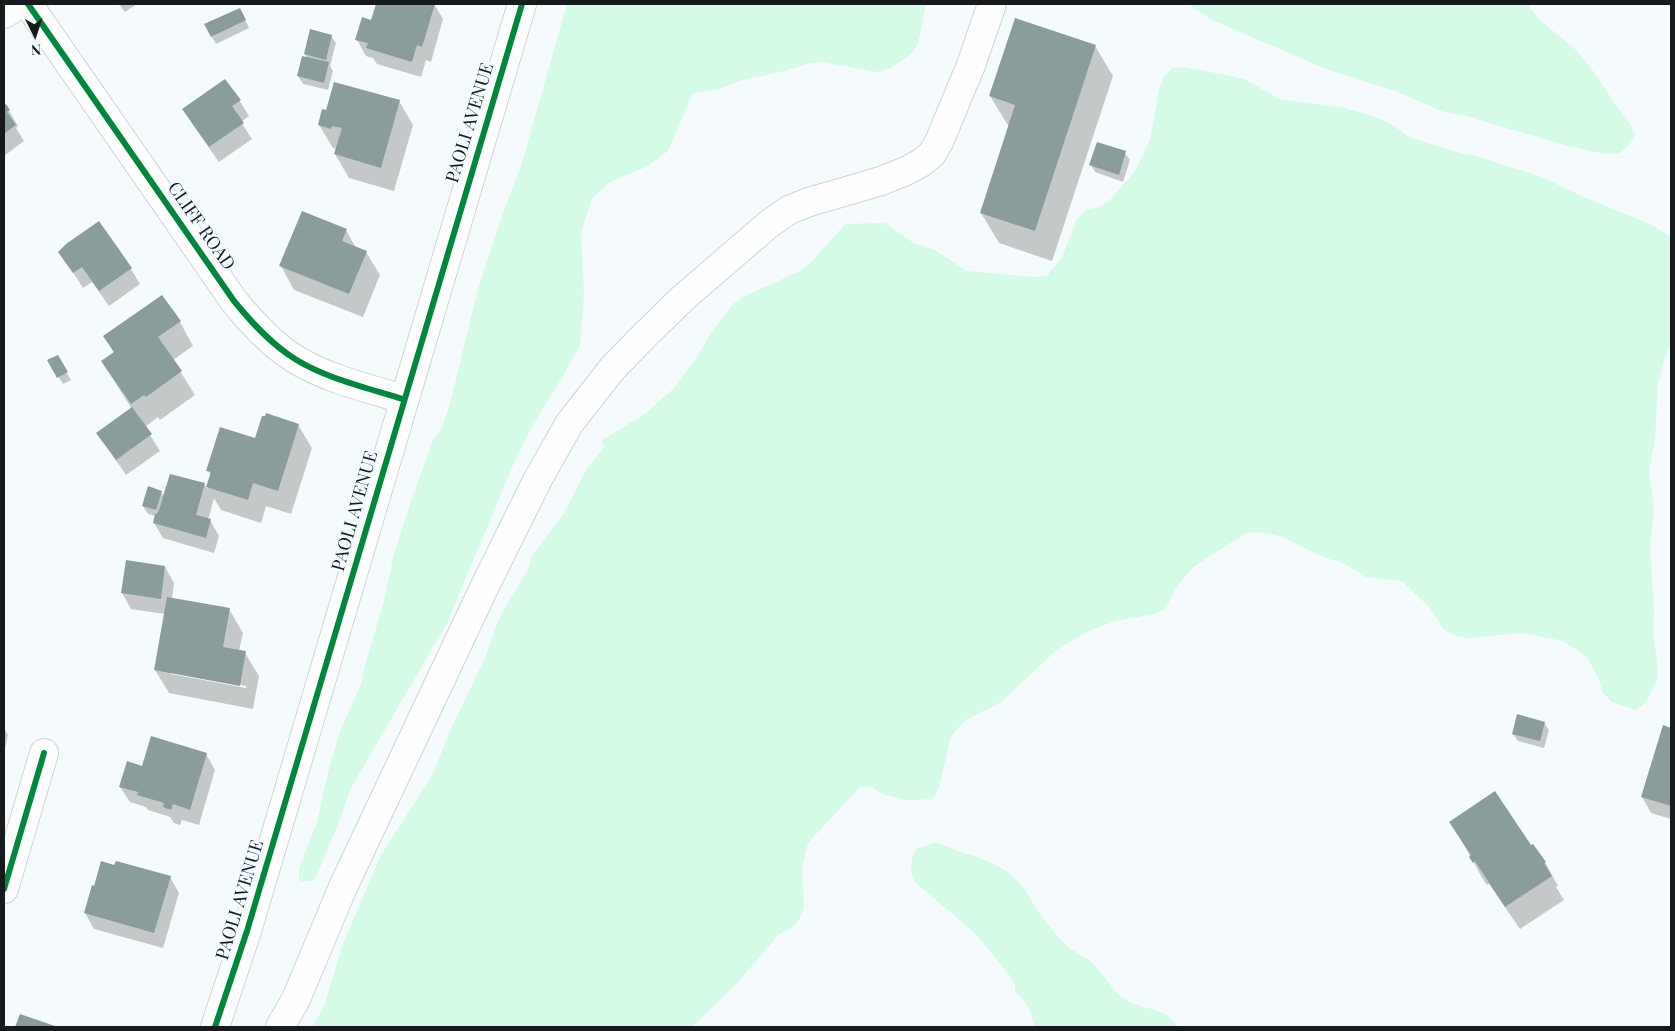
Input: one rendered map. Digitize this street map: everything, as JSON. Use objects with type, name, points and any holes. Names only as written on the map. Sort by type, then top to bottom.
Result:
[{"type":"street","points":[[4,14],[19,4]]},
{"type":"street","name":"CLIFF ROAD","points":[[28,4],[234,301],[253,323],[274,343],[296,359],[321,372],[403,399]]},
{"type":"street","name":"PAOLI AVENUE","points":[[215,1027],[250,922],[403,399],[522,4]]},
{"type":"street","points":[[280,1027],[296,999],[343,887],[483,590],[569,424],[612,369],[643,337],[683,298],[769,224],[788,210],[881,181],[906,171],[921,163],[932,154],[939,142],[971,65],[992,4]]},
{"type":"street","points":[[6,875],[44,753]]},
{"type":"green space","points":[[567,4],[926,4],[918,44],[911,54],[889,69],[876,72],[823,62],[810,63],[742,80],[719,89],[693,93],[668,151],[646,167],[610,182],[592,198],[581,233],[584,294],[580,345],[530,430],[513,465],[447,623],[351,788],[317,873],[312,881],[299,881],[299,868],[317,823],[327,776],[340,731],[361,685],[383,605],[394,554],[434,438],[441,430],[450,404],[478,289],[521,166]]},
{"type":"green space","points":[[1188,4],[1527,4],[1539,19],[1577,51],[1594,72],[1635,134],[1629,145],[1620,153],[1605,154],[1564,145],[1470,117],[1441,111],[1393,90],[1331,71],[1212,20]]},
{"type":"green space","points":[[1184,67],[1248,81],[1279,99],[1344,108],[1367,114],[1391,124],[1411,138],[1542,177],[1579,195],[1650,224],[1671,237],[1671,342],[1658,384],[1655,439],[1649,472],[1654,509],[1650,546],[1654,609],[1653,633],[1658,669],[1657,681],[1646,702],[1636,710],[1612,702],[1602,692],[1600,681],[1587,657],[1563,641],[1522,633],[1468,638],[1456,636],[1444,630],[1430,608],[1402,581],[1366,577],[1343,563],[1318,555],[1283,537],[1258,532],[1246,533],[1193,567],[1176,588],[1165,609],[1154,614],[1115,621],[1091,630],[1059,648],[1000,703],[966,720],[950,739],[939,788],[933,799],[907,800],[882,794],[872,787],[859,788],[808,843],[802,867],[804,907],[800,918],[792,928],[779,934],[736,984],[692,1027],[312,1027],[324,1007],[342,946],[381,855],[433,774],[449,733],[484,660],[501,614],[529,568],[532,556],[564,513],[587,468],[604,448],[602,440],[645,414],[674,388],[733,304],[743,297],[800,271],[810,264],[845,224],[885,223],[915,244],[933,249],[967,271],[1033,277],[1047,276],[1062,257],[1077,219],[1086,210],[1099,207],[1109,201],[1135,171],[1150,140],[1159,90],[1164,77],[1172,68]]},
{"type":"green space","points":[[933,843],[944,845],[987,861],[1010,874],[1023,887],[1035,907],[1064,943],[1071,950],[1091,962],[1119,995],[1133,1004],[1159,1011],[1173,1020],[1177,1027],[1034,1027],[1028,1007],[1023,999],[1015,993],[1015,984],[1010,976],[975,933],[914,880],[911,867],[916,849]]},
{"type":"building","points":[[376,4],[435,4],[422,47],[417,45],[412,62],[366,48],[368,43],[355,40],[362,17],[371,20]]},
{"type":"building","points":[[240,8],[246,20],[211,37],[204,24]]},
{"type":"building","points":[[1015,18],[1096,45],[1035,231],[980,213],[1015,105],[989,96]]},
{"type":"building","points":[[310,29],[332,35],[326,60],[304,54]]},
{"type":"building","points":[[302,56],[329,62],[324,83],[297,76]]},
{"type":"building","points":[[225,79],[241,100],[232,106],[244,123],[209,147],[182,109]]},
{"type":"building","points":[[334,82],[400,100],[381,168],[334,154],[342,128],[332,126],[331,129],[318,125],[322,109],[326,110]]},
{"type":"building","points":[[6,104],[10,110],[7,112],[16,125],[4,134],[4,106]]},
{"type":"building","points":[[1097,142],[1126,151],[1119,175],[1089,165]]},
{"type":"building","points":[[302,211],[347,229],[342,241],[367,251],[349,294],[279,266]]},
{"type":"building","points":[[99,221],[132,268],[99,291],[82,267],[73,273],[58,252],[66,244]]},
{"type":"building","points":[[162,295],[181,321],[158,337],[182,371],[146,397],[144,395],[131,404],[101,361],[114,352],[103,336]]},
{"type":"building","points":[[58,355],[68,372],[57,378],[47,360]]},
{"type":"building","points":[[132,407],[152,434],[116,460],[96,433]]},
{"type":"building","points":[[266,413],[299,424],[278,491],[253,483],[248,500],[206,487],[211,472],[206,471],[220,427],[255,438],[262,416],[265,416]]},
{"type":"building","points":[[170,474],[205,483],[196,515],[211,519],[206,538],[153,523]]},
{"type":"building","points":[[148,486],[162,491],[156,510],[142,506]]},
{"type":"building","points":[[126,560],[165,566],[161,599],[121,593]]},
{"type":"building","points":[[167,597],[230,608],[223,647],[246,651],[240,686],[154,670]]},
{"type":"building","points":[[1517,714],[1545,722],[1540,741],[1512,734]]},
{"type":"building","points":[[1663,725],[1671,728],[1671,806],[1641,797]]},
{"type":"building","points":[[151,736],[207,753],[190,810],[173,804],[171,810],[163,807],[164,803],[137,795],[138,792],[119,787],[127,761],[142,766]]},
{"type":"building","points":[[1495,791],[1531,845],[1533,844],[1546,862],[1544,863],[1552,876],[1505,907],[1475,861],[1473,863],[1469,857],[1471,855],[1449,822]]},
{"type":"building","points":[[101,861],[114,865],[116,861],[171,876],[154,933],[84,913]]},
{"type":"building","points":[[20,1014],[58,1027],[15,1027]]},
{"type":"cycle path","points":[[28,4],[234,301],[255,325],[278,347],[307,366],[348,382],[403,399]]},
{"type":"cycle path","points":[[215,1027],[247,931],[522,4]]},
{"type":"cycle path","points":[[4,889],[44,753]]}]
